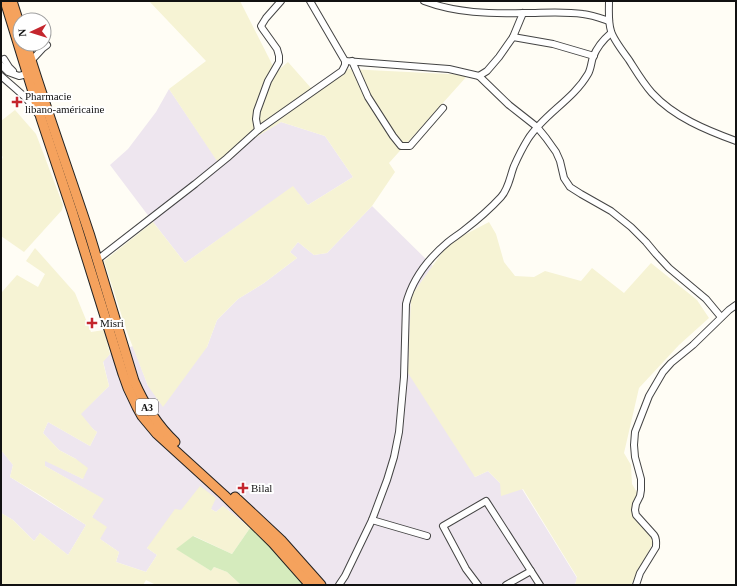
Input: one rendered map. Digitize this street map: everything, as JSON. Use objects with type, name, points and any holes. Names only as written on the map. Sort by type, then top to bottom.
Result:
[{"type":"highway","name":"A3","points":[[5,1],[23,75],[41,118],[72,210],[123,374],[137,407],[142,416],[157,434],[224,495],[273,543],[310,585]]},
{"type":"highway","points":[[12,1],[16,12]]},
{"type":"highway","name":"A3","points":[[28,52],[97,260],[134,381],[142,398],[153,417],[164,431],[281,540],[320,585]]},
{"type":"street","points":[[258,130],[256,118],[258,107],[279,60],[277,49],[261,26],[281,1]]},
{"type":"street","points":[[97,260],[206,175],[258,130],[342,71],[345,61],[310,1]]},
{"type":"street","points":[[424,1],[442,7],[474,12],[551,12],[581,14],[609,21]]},
{"type":"street","points":[[609,1],[609,21],[611,33],[652,93],[664,104],[699,126],[736,141]]},
{"type":"street","points":[[479,76],[487,71],[513,37],[523,13]]},
{"type":"street","points":[[339,585],[345,576],[372,520],[394,457],[399,432],[404,378],[406,304],[415,281],[433,256],[494,205],[503,195],[514,166],[529,138],[549,114],[574,93],[581,85],[589,73],[594,56],[603,40],[611,33]]},
{"type":"street","points":[[513,37],[553,44],[594,56]]},
{"type":"street","points":[[31,61],[39,52]]},
{"type":"street","points":[[4,59],[9,67],[23,75]]},
{"type":"street","points":[[345,61],[444,69],[479,76],[509,105],[537,127],[556,152],[564,178],[570,187],[611,210],[631,227],[669,268],[706,299],[720,317]]},
{"type":"street","points":[[352,61],[368,97],[401,146],[410,146],[443,108]]},
{"type":"street","points":[[1,65],[8,72],[23,75]]},
{"type":"street","points":[[1,76],[26,98],[41,118]]},
{"type":"street","points":[[636,585],[640,572],[656,547],[656,538],[636,515],[635,510],[640,496],[641,479],[635,457],[635,432],[649,396],[663,372],[671,363],[693,345],[720,317],[736,305]]},
{"type":"street","points":[[478,585],[466,569],[443,526],[486,501],[540,585]]},
{"type":"street","points":[[372,520],[427,536]]},
{"type":"street","points":[[506,585],[531,571]]},
{"type":"shaded area","points":[[149,1],[240,1],[276,72],[288,62],[311,88],[348,69],[468,75],[389,163],[395,172],[372,206],[327,253],[314,255],[298,242],[290,252],[297,258],[264,283],[238,299],[217,320],[207,347],[163,407],[148,386],[127,332],[104,261],[153,222],[185,263],[293,186],[308,205],[353,177],[325,136],[281,122],[217,161],[169,89],[206,61]]},
{"type":"shaded area","points":[[169,89],[217,160],[281,122],[325,136],[353,177],[308,205],[293,187],[185,263],[110,165],[128,149],[156,112]]},
{"type":"shaded area","points":[[15,110],[36,134],[63,205],[62,210],[24,252],[1,236],[1,161],[3,157],[1,155],[1,121]]},
{"type":"shaded area","points":[[372,206],[433,266],[411,296],[475,477],[488,471],[500,483],[522,489],[577,578],[575,585],[320,585],[261,517],[250,528],[223,506],[216,512],[211,509],[181,510],[147,548],[157,555],[146,572],[116,562],[119,552],[100,539],[92,517],[103,499],[45,466],[45,460],[83,479],[76,459],[59,450],[43,433],[48,422],[90,446],[97,432],[80,414],[109,386],[103,361],[110,354],[133,346],[148,386],[207,347],[217,320],[238,299],[264,283],[297,258],[290,252],[298,242],[314,255],[327,253]]},
{"type":"shaded area","points":[[489,222],[496,234],[504,262],[515,276],[534,277],[545,271],[581,281],[592,268],[624,293],[651,263],[697,300],[709,318],[679,345],[639,388],[624,453],[631,465],[632,484],[638,494],[632,503],[632,516],[655,539],[631,585],[575,585],[577,577],[523,489],[501,496],[500,483],[488,471],[475,477],[408,373],[411,296],[449,243]]},
{"type":"shaded area","points":[[35,248],[75,293],[91,332],[104,330],[110,354],[103,362],[109,386],[81,414],[97,432],[90,446],[48,422],[43,433],[59,450],[76,459],[88,468],[83,479],[45,461],[45,466],[104,499],[92,517],[107,527],[100,539],[119,552],[116,562],[146,572],[157,555],[147,548],[175,509],[181,510],[200,486],[216,498],[211,509],[216,512],[223,506],[250,528],[232,554],[194,536],[177,549],[211,571],[214,567],[227,572],[241,585],[156,585],[146,580],[143,585],[1,585],[1,513],[13,520],[34,541],[40,533],[68,555],[86,525],[10,477],[13,465],[1,450],[1,292],[17,275],[38,287],[45,274],[26,261]]},
{"type":"shaded area","points":[[1,450],[13,465],[10,477],[86,525],[68,555],[40,533],[34,541],[13,520],[1,513]]},
{"type":"green space","points":[[261,517],[320,585],[241,585],[227,572],[214,567],[211,571],[176,549],[193,536],[232,554],[250,528]]},
{"type":"place","name":"Pharmacie libano-américaine","points":[[17,102]]},
{"type":"place","name":"Misri","points":[[92,323]]},
{"type":"place","name":"Bilal","points":[[243,488]]}]
